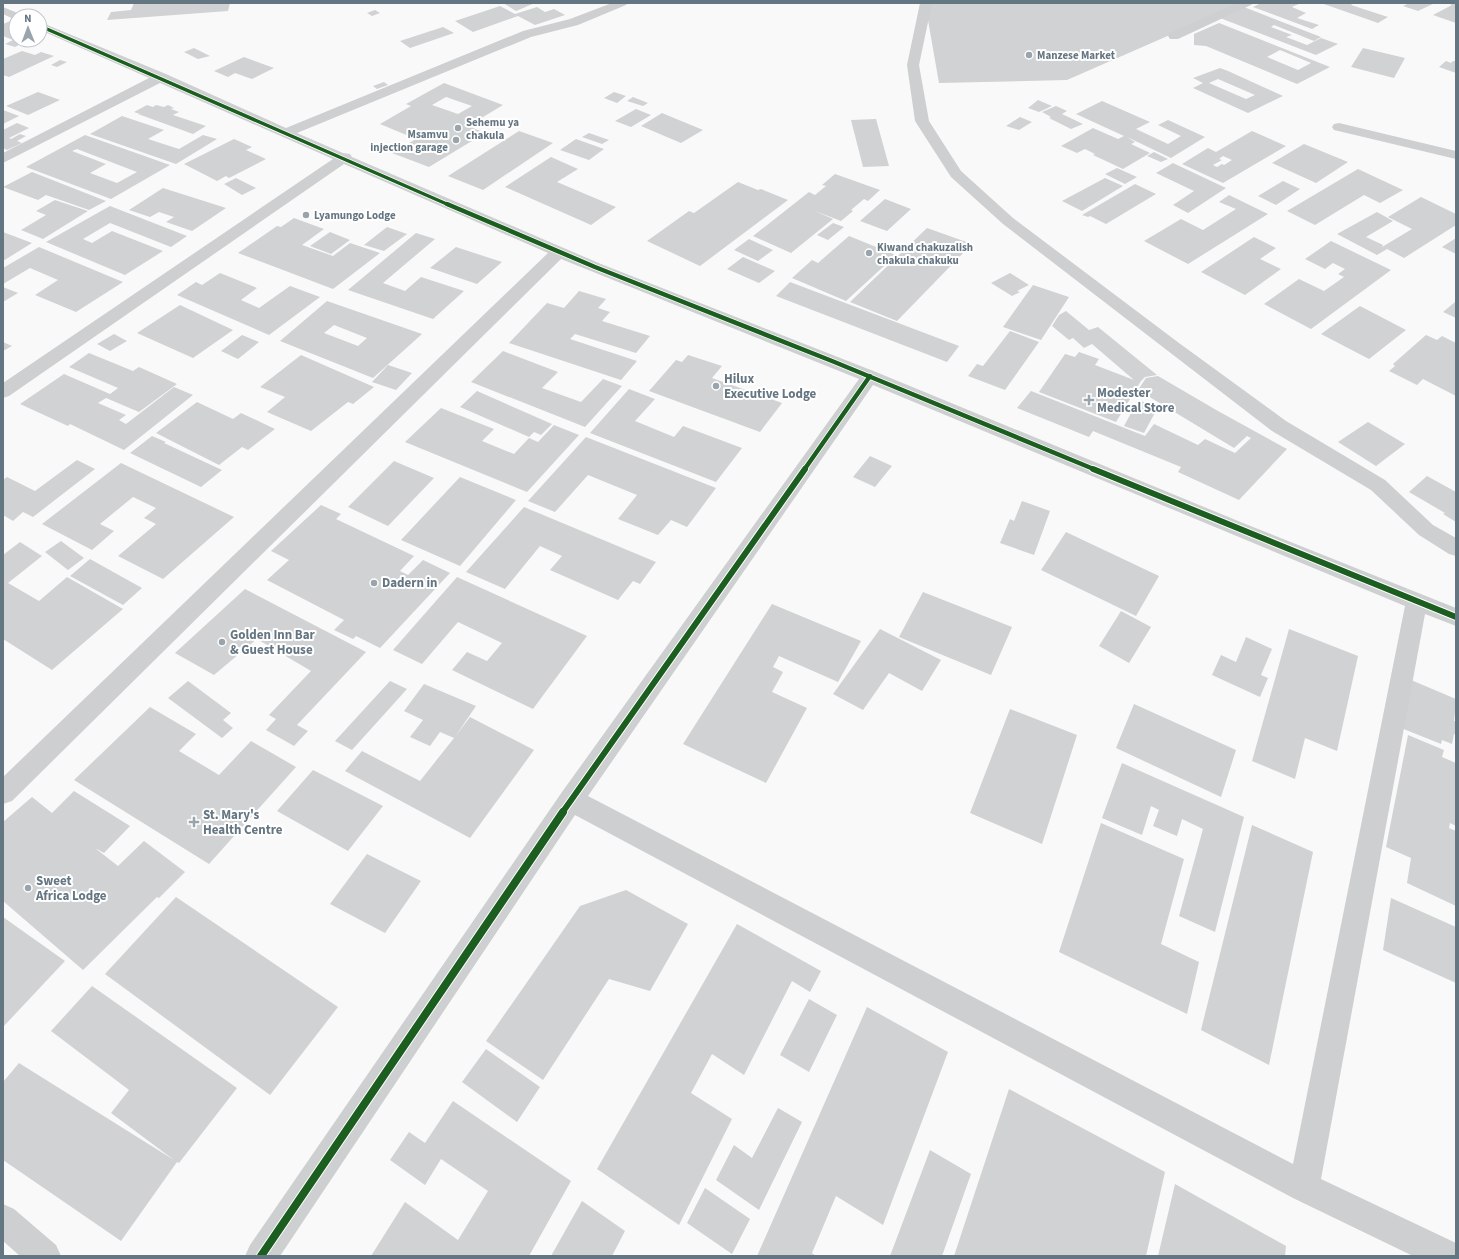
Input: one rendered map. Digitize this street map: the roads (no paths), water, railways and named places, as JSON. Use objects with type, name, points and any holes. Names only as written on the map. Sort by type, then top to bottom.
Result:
[{"type":"street","points":[[285,133],[527,34],[574,22],[622,3]]},
{"type":"street","points":[[926,3],[913,65],[922,121],[956,174],[1008,221],[1179,352],[1279,426],[1378,485],[1426,530],[1456,548]]},
{"type":"street","points":[[1174,36],[1247,3]]},
{"type":"street","points":[[48,29],[285,133],[345,157],[559,252],[870,376],[1416,602],[1456,617]]},
{"type":"street","points":[[3,159],[161,78]]},
{"type":"street","points":[[1339,127],[1456,155]]},
{"type":"street","points":[[3,392],[345,157]]},
{"type":"street","points":[[3,793],[559,252]]},
{"type":"street","points":[[261,1256],[571,800],[870,376]]},
{"type":"street","points":[[1304,1188],[1416,602]]},
{"type":"street","points":[[571,800],[1304,1188],[1448,1256]]},
{"type":"street","points":[[3,1220],[46,1256]]},
{"type":"place","name":"Manzese Market","points":[[1029,55]]},
{"type":"place","name":"Sehemu ya chakula","points":[[458,128]]},
{"type":"place","name":"Msamvu injection garage","points":[[456,140]]},
{"type":"place","name":"Lyamungo Lodge","points":[[306,215]]},
{"type":"place","name":"Kiwand chakuzalish chakula chakuku","points":[[869,253]]},
{"type":"place","name":"Hilux Executive Lodge","points":[[716,386]]},
{"type":"place","name":"Modester Medical Store","points":[[1089,400]]},
{"type":"place","name":"Dadern in","points":[[374,583]]},
{"type":"place","name":"Golden Inn Bar & Guest House","points":[[222,642]]},
{"type":"place","name":"St. Mary's Health Centre","points":[[194,822]]},
{"type":"place","name":"Sweet Africa Lodge","points":[[28,888]]}]
